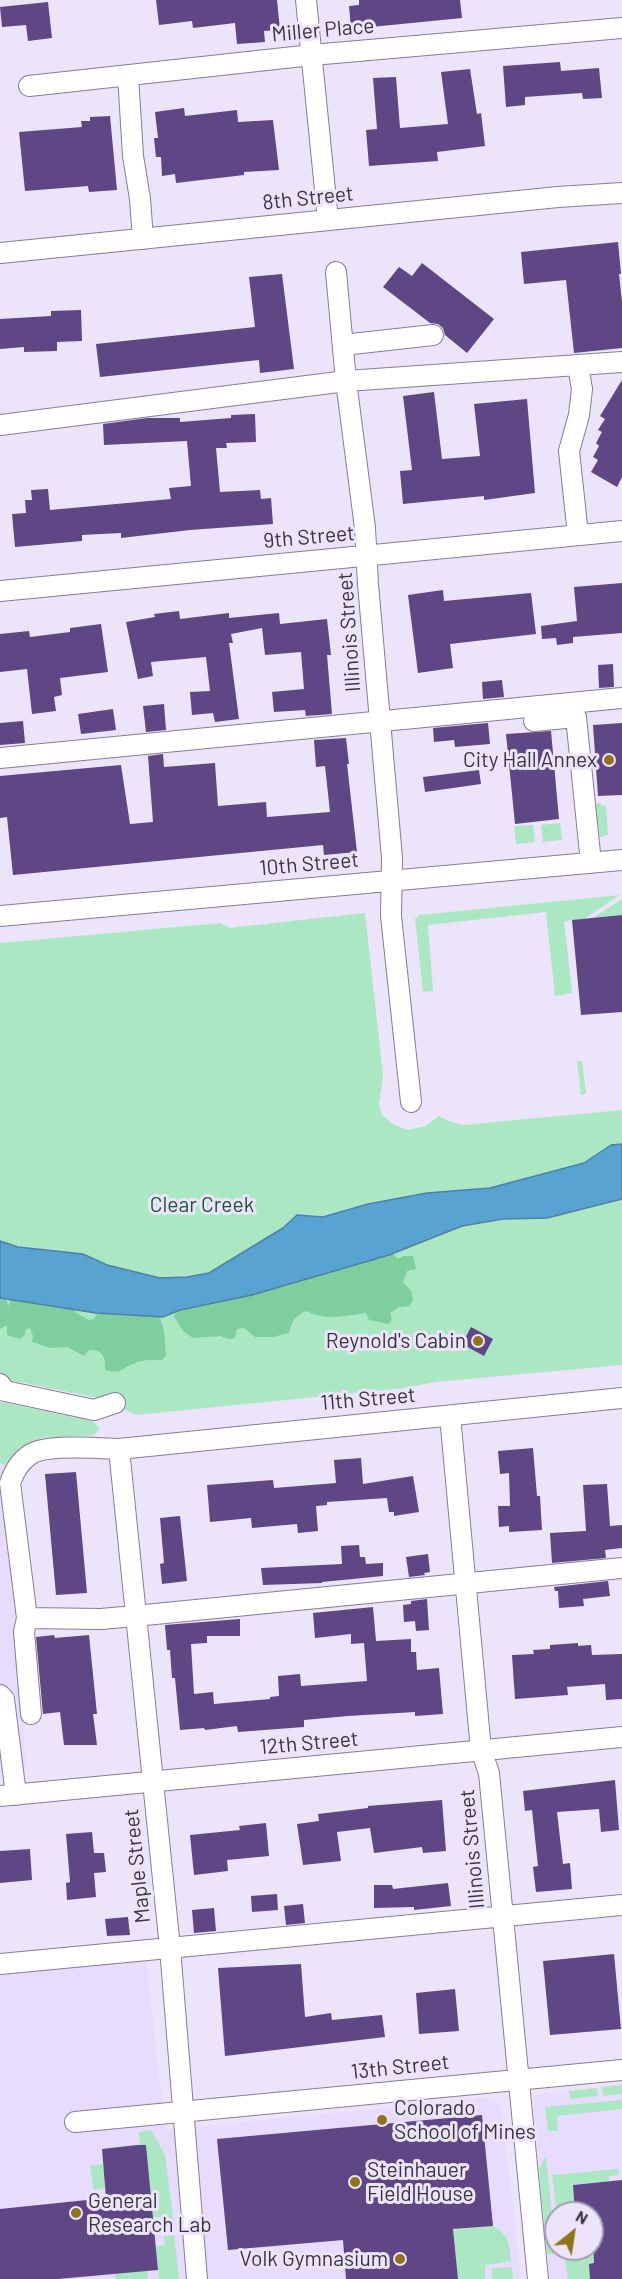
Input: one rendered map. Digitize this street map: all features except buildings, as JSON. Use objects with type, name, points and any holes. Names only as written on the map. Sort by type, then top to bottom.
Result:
[{"type":"street","points":[[306,0],[328,220]]},
{"type":"street","name":"Miller Place","points":[[29,86],[312,55],[622,28]]},
{"type":"street","points":[[128,75],[133,156],[140,199],[142,239]]},
{"type":"street","name":"8th Street","points":[[0,253],[558,197],[622,194]]},
{"type":"street","name":"Illinois Street","points":[[336,272],[346,381],[365,528],[392,858],[391,916],[411,1102]]},
{"type":"street","points":[[343,345],[433,335]]},
{"type":"street","points":[[0,425],[346,381],[622,362]]},
{"type":"street","points":[[578,366],[582,389],[579,415],[568,451],[578,535]]},
{"type":"street","name":"9th Street","points":[[0,591],[622,531]]},
{"type":"street","points":[[0,758],[622,698]]},
{"type":"street","points":[[529,721],[576,717],[591,863]]},
{"type":"street","name":"10th Street","points":[[0,916],[622,860]]},
{"type":"street","points":[[2,1390],[94,1410],[115,1403]]},
{"type":"street","name":"11th Street","points":[[31,1714],[24,1632],[27,1618],[10,1483],[15,1469],[32,1453],[60,1448],[119,1449],[622,1398]]},
{"type":"street","name":"Illinois Street","points":[[450,1416],[481,1750],[489,1773],[538,2279]]},
{"type":"street","name":"Maple Street","points":[[119,1449],[170,1948],[197,2279]]},
{"type":"street","points":[[27,1618],[101,1619],[622,1568]]},
{"type":"street","points":[[0,1695],[4,1699],[8,1796]]},
{"type":"street","name":"12th Street","points":[[8,1796],[622,1737]]},
{"type":"street","points":[[0,1964],[622,1905]]},
{"type":"street","name":"13th Street","points":[[75,2122],[622,2070]]},
{"type":"shaded area","points":[[0,1378],[10,1380],[7,1461],[26,1774],[0,1777]]},
{"type":"shaded area","name":"Colorado School of Mines","points":[[146,1958],[165,2130],[485,2098],[497,2101],[502,2111],[521,2279],[0,2279],[0,1975]]},
{"type":"shaded area","name":"Colorado School of Mines","points":[[622,2085],[622,2279],[550,2279],[548,2261],[604,2261],[604,2201],[544,2201],[544,2215],[533,2098],[539,2094]]},
{"type":"green space","points":[[601,803],[602,806],[606,806],[608,835],[600,837],[595,804]]},
{"type":"green space","points":[[560,823],[562,840],[543,842],[541,825]]},
{"type":"green space","points":[[533,825],[535,842],[516,844],[514,826]]},
{"type":"green space","points":[[620,895],[584,919],[564,921],[572,993],[555,996],[546,912],[428,925],[433,991],[423,992],[415,919],[419,915]]},
{"type":"green space","points":[[622,899],[622,915],[593,918]]},
{"type":"green space","name":"Clear Creek","points":[[365,913],[383,1075],[379,1104],[382,1115],[394,1125],[408,1130],[426,1126],[439,1116],[463,1125],[622,1110],[622,1365],[435,1382],[405,1388],[137,1415],[98,1398],[0,1378],[0,943],[220,923],[230,928]]},
{"type":"green space","points":[[577,1061],[582,1061],[586,1094],[581,1095]]},
{"type":"green space","points":[[390,1251],[398,1259],[403,1256],[413,1256],[416,1269],[407,1271],[403,1282],[411,1291],[413,1301],[409,1306],[399,1307],[390,1313],[392,1320],[388,1324],[369,1320],[366,1313],[328,1317],[307,1311],[295,1319],[289,1333],[273,1337],[255,1337],[244,1328],[237,1329],[235,1338],[228,1339],[221,1336],[193,1338],[183,1331],[174,1316],[181,1306],[327,1268],[330,1273],[331,1270]]},
{"type":"green space","points":[[0,1281],[8,1306],[10,1294],[73,1305],[76,1313],[89,1320],[94,1319],[100,1308],[158,1312],[164,1331],[166,1355],[162,1360],[140,1361],[115,1372],[105,1370],[103,1355],[98,1351],[89,1350],[84,1356],[67,1347],[51,1348],[32,1342],[33,1336],[30,1328],[26,1329],[25,1335],[20,1339],[7,1335],[7,1325],[0,1329]]},
{"type":"green space","points":[[0,1402],[93,1421],[100,1429],[94,1435],[41,1438],[17,1453],[5,1465],[0,1463]]},
{"type":"green space","points":[[622,2085],[622,2094],[603,2096],[602,2087]]},
{"type":"green space","points":[[597,2088],[598,2096],[570,2099],[569,2091]]},
{"type":"green space","points":[[622,2100],[622,2109],[557,2116],[558,2131],[548,2131],[545,2107]]},
{"type":"green space","points":[[151,2130],[165,2155],[174,2225],[164,2226],[163,2217],[153,2217],[146,2145],[140,2145],[139,2132]]},
{"type":"green space","points":[[546,2156],[551,2201],[544,2201],[544,2222],[539,2168]]},
{"type":"green space","points":[[103,2164],[105,2188],[94,2190],[90,2166]]},
{"type":"green space","points":[[618,2169],[619,2175],[609,2176],[609,2181],[573,2185],[574,2201],[555,2201],[552,2175]]},
{"type":"green space","points":[[493,2226],[508,2240],[511,2261],[485,2265],[485,2279],[458,2279],[453,2230]]},
{"type":"green space","points":[[174,2235],[179,2279],[159,2279],[156,2246],[165,2245],[164,2236]]},
{"type":"green space","points":[[566,2261],[594,2261],[589,2264],[590,2279],[568,2279]]},
{"type":"green space","points":[[510,2267],[513,2279],[492,2279],[492,2268]]},
{"type":"green space","points":[[147,2271],[148,2279],[115,2279],[115,2274]]},
{"type":"water","name":"Clear Creek","points":[[622,1144],[622,1199],[547,1218],[503,1219],[462,1226],[389,1255],[252,1295],[180,1310],[163,1317],[96,1313],[0,1298],[0,1241],[18,1247],[83,1254],[107,1265],[160,1278],[187,1277],[209,1273],[283,1228],[297,1215],[323,1217],[368,1204],[427,1193],[490,1188],[584,1163],[611,1145]]},
{"type":"place","name":"City Hall Annex","points":[[609,760]]},
{"type":"place","name":"Reynold's Cabin","points":[[478,1341]]},
{"type":"place","name":"Colorado School of Mines","points":[[382,2120]]},
{"type":"place","name":"Steinhauer Field House","points":[[355,2182]]},
{"type":"place","name":"General Research Lab","points":[[76,2213]]},
{"type":"place","name":"Volk Gymnasium","points":[[400,2259]]}]
